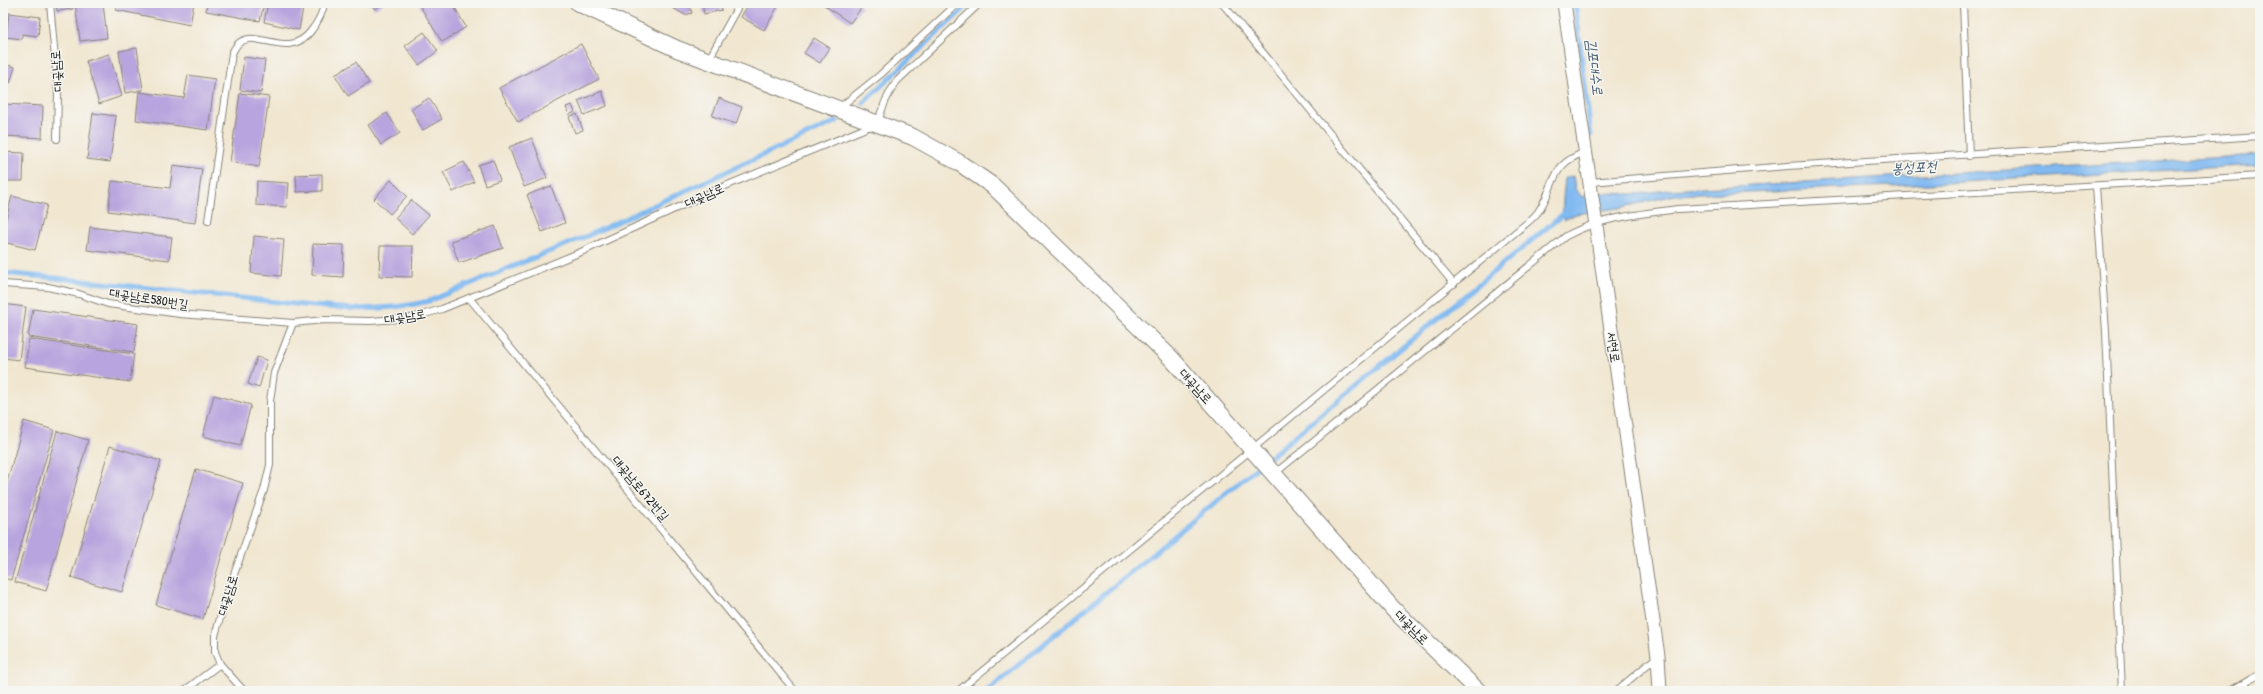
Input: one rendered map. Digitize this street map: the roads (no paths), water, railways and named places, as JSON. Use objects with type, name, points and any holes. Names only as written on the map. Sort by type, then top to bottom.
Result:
[{"type":"street","name":"대곶남로","points":[[578,3],[677,48],[913,137],[958,162],[993,186],[1172,358],[1394,610],[1477,690]]},
{"type":"street","name":"서현로","points":[[1564,3],[1658,656],[1660,691]]},
{"type":"lane","name":"대곶남로","points":[[50,3],[58,92],[57,139]]},
{"type":"lane","points":[[208,222],[232,53],[238,43],[248,40],[283,44],[296,43],[305,38],[323,14],[324,3]]},
{"type":"lane","points":[[709,59],[740,3]]},
{"type":"lane","points":[[839,108],[880,75],[958,3]]},
{"type":"lane","points":[[878,123],[882,106],[888,93],[897,81],[980,3]]},
{"type":"lane","points":[[1222,3],[1454,284]]},
{"type":"lane","points":[[1963,3],[1969,156]]},
{"type":"lane","name":"대곶남로","points":[[220,664],[215,652],[215,636],[226,597],[264,490],[270,465],[270,401],[274,373],[293,323],[324,320],[370,322],[410,318],[442,309],[470,299],[580,252],[718,189],[878,123]]},
{"type":"lane","points":[[1590,182],[1788,166],[1969,156],[2260,136]]},
{"type":"lane","points":[[958,691],[1255,451],[1538,213],[1562,164],[1572,156],[1586,152]]},
{"type":"lane","points":[[1272,472],[1566,236],[1596,219],[1678,209],[2260,176]]},
{"type":"lane","points":[[2096,186],[2106,332],[2122,691]]},
{"type":"lane","name":"대곶남로580번길","points":[[3,284],[48,288],[79,294],[108,304],[180,314],[293,323]]},
{"type":"lane","name":"대곶남로672번길","points":[[470,299],[795,691]]},
{"type":"lane","points":[[1616,691],[1658,656]]},
{"type":"lane","points":[[184,691],[220,664],[244,691]]},
{"type":"lane","points":[[2230,691],[2260,674]]},
{"type":"water","points":[[2260,155],[2260,165],[1893,186],[1675,195],[1619,208],[1576,214],[1564,220],[1563,215],[1565,178],[1573,176],[1575,189],[1582,197],[1600,193],[1637,194],[1668,190]]},
{"type":"waterway","points":[[863,103],[970,3]]},
{"type":"waterway","name":"김포대수로","points":[[1575,3],[1591,135]]},
{"type":"waterway","points":[[3,273],[331,308],[356,309],[405,306],[429,301],[587,236],[837,121]]},
{"type":"waterway","points":[[987,691],[1567,211]]},
{"type":"water label","name":"봉성포천","points":[[1914,167]]}]
